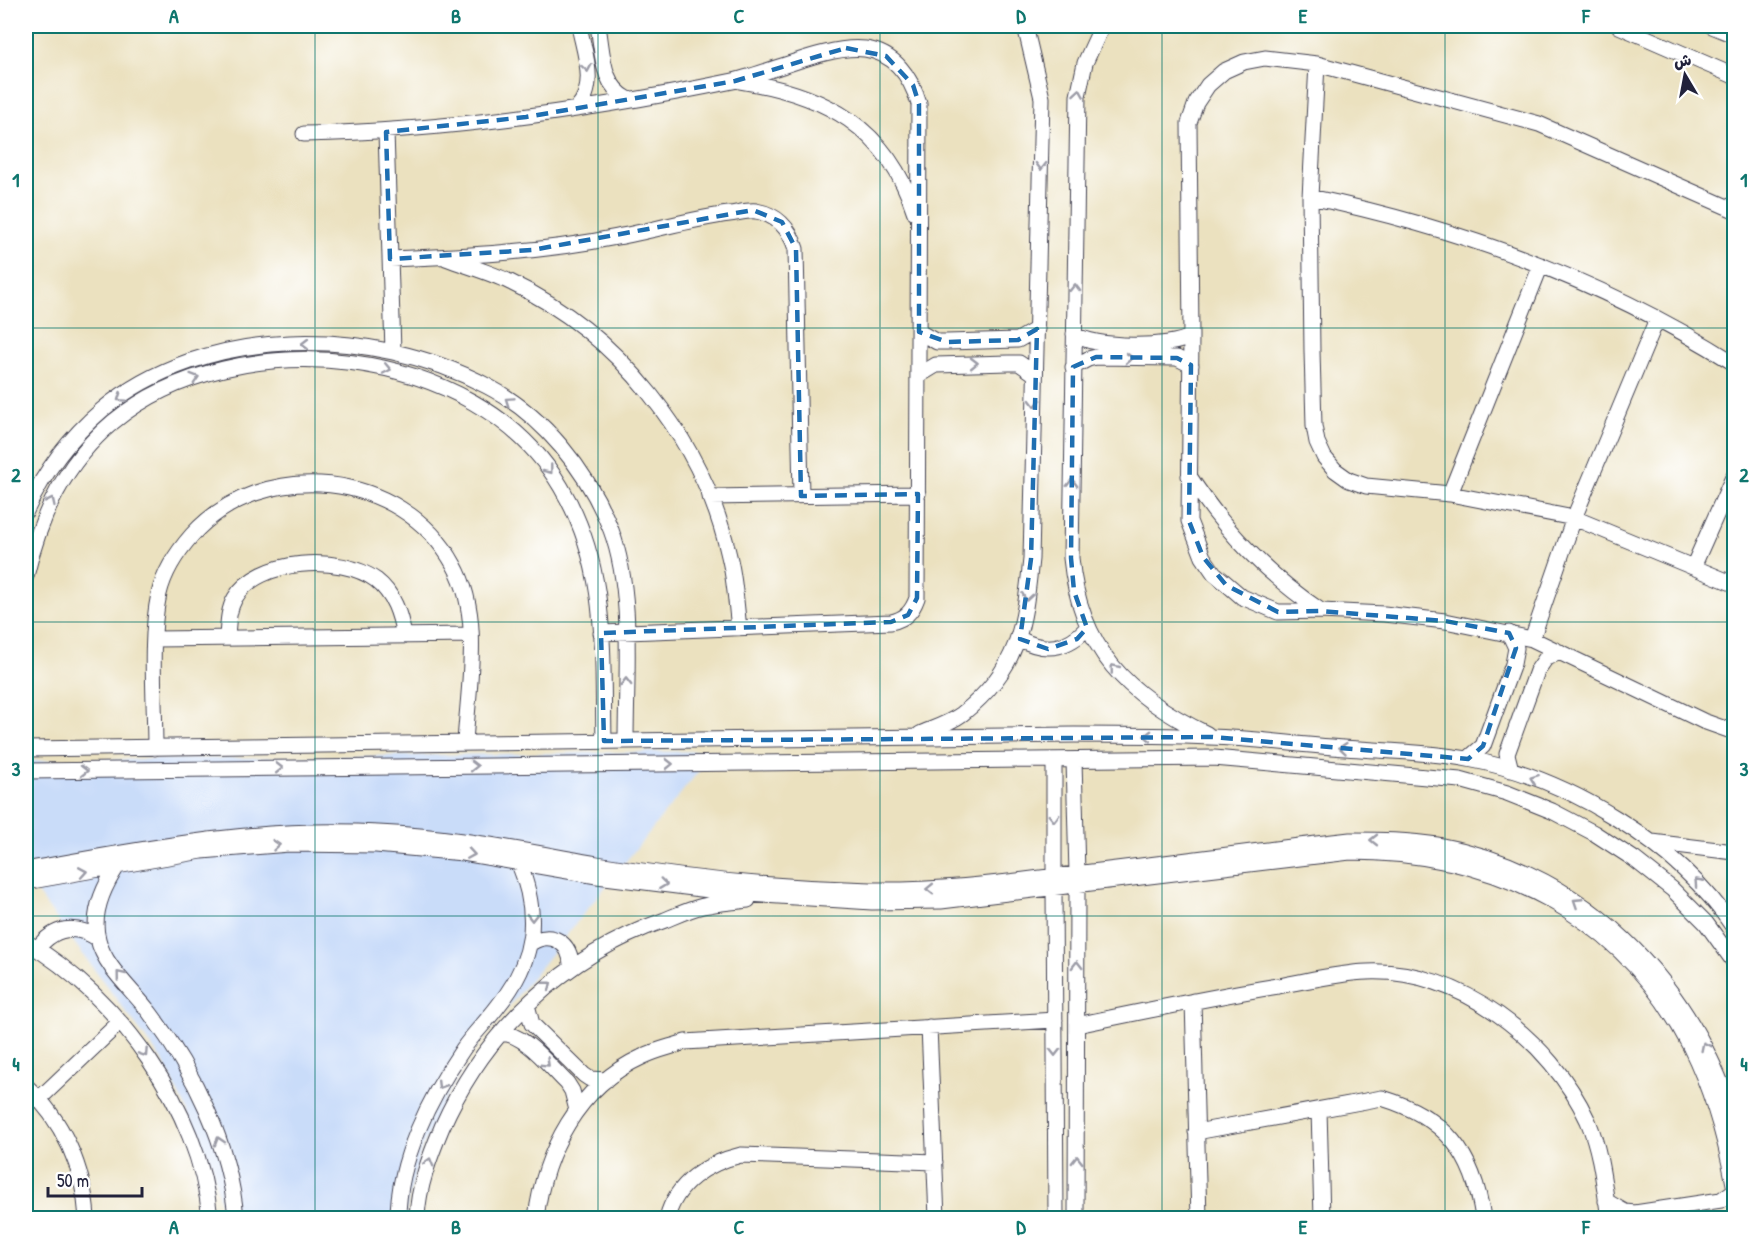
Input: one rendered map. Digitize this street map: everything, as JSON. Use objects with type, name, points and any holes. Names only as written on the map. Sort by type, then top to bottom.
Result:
[{"type":"street","points":[[577,108],[588,91],[589,81],[579,26]]},
{"type":"street","points":[[598,26],[607,78],[612,87],[628,99]]},
{"type":"street","points":[[1100,26],[1085,63],[1078,96],[1071,558],[1074,591],[1087,628],[1111,666],[1136,692],[1160,709],[1212,737]]},
{"type":"street","points":[[1618,26],[1734,76]]},
{"type":"street","points":[[1712,26],[1734,35]]},
{"type":"street","points":[[916,736],[960,715],[975,702],[996,682],[1020,639],[1031,559],[1042,98],[1030,28]]},
{"type":"street","points":[[304,134],[386,132],[526,117],[735,81],[846,48],[866,49],[886,56],[902,68],[913,84],[919,104],[918,494],[917,598],[908,615],[891,622],[626,634],[601,633]]},
{"type":"street","points":[[1734,210],[1539,124],[1317,64],[1265,58],[1244,62],[1224,71],[1208,85],[1196,103],[1189,123],[1191,336],[1189,521],[1203,557],[1220,579],[1242,597],[1278,612],[1321,611],[1395,615],[1509,633],[1532,639],[1703,721],[1734,732]]},
{"type":"street","points":[[1317,64],[1310,197],[1314,426],[1317,442],[1324,458],[1335,471],[1349,480],[1366,486],[1450,494],[1574,518],[1694,565],[1734,584]]},
{"type":"street","points":[[735,81],[770,86],[806,96],[838,112],[867,134],[891,162],[900,177],[920,228]]},
{"type":"street","points":[[386,132],[393,351]]},
{"type":"street","points":[[1310,197],[1434,226],[1541,265],[1657,320],[1734,363]]},
{"type":"street","points":[[390,259],[532,250],[616,237],[710,216],[753,210],[769,214],[782,222],[791,235],[796,249],[801,496]]},
{"type":"street","points":[[442,257],[510,282],[564,314],[627,367],[673,423],[710,497],[729,556],[739,628]]},
{"type":"street","points":[[1450,494],[1541,265]]},
{"type":"street","points":[[1532,639],[1574,518],[1657,320]]},
{"type":"street","points":[[919,332],[937,342],[947,342],[1018,339],[1037,329]]},
{"type":"street","points":[[1074,334],[1080,339],[1096,343],[1169,344],[1191,336]]},
{"type":"street","points":[[26,511],[38,484],[68,444],[103,410],[144,382],[180,366],[237,349],[290,344],[342,345],[393,351],[442,366],[488,386],[529,414],[564,449],[590,489],[611,530],[623,583],[626,634],[626,741]]},
{"type":"street","points":[[1073,367],[1096,357],[1178,358],[1191,365]]},
{"type":"street","points":[[26,576],[36,534],[55,492],[81,455],[113,422],[151,396],[193,378],[238,366],[290,359],[342,361],[394,370],[443,386],[489,411],[529,444],[561,485],[584,532],[598,582],[604,741]]},
{"type":"street","points":[[918,376],[936,365],[1009,363],[1028,367],[1035,374]]},
{"type":"street","points":[[1694,565],[1734,475]]},
{"type":"street","points":[[1189,476],[1232,536],[1259,564],[1321,611]]},
{"type":"street","points":[[155,748],[155,639],[159,593],[178,551],[209,516],[249,493],[295,484],[341,485],[376,496],[408,512],[435,536],[455,566],[467,600],[470,635],[465,743]]},
{"type":"street","points":[[710,497],[918,494]]},
{"type":"street","points":[[227,638],[235,598],[247,584],[267,572],[311,564],[333,565],[375,579],[390,595],[400,614],[404,636]]},
{"type":"street","points":[[1020,639],[1033,646],[1048,649],[1064,646],[1077,639],[1087,628]]},
{"type":"street","points":[[1468,759],[1483,746],[1513,664],[1516,648],[1509,633]]},
{"type":"street","points":[[155,639],[470,635]]},
{"type":"street","points":[[1511,770],[1507,754],[1537,671],[1546,658],[1560,652]]},
{"type":"street","points":[[26,749],[916,736],[1212,737],[1468,759],[1511,770],[1579,799],[1652,842],[1693,875],[1734,928]]},
{"type":"street","points":[[26,771],[1214,758],[1461,780],[1507,793],[1552,811],[1594,833],[1634,859],[1672,889],[1706,923],[1734,962]]},
{"type":"street","points":[[1054,760],[1056,1218]]},
{"type":"street","points":[[1074,760],[1077,880],[1076,1218]]},
{"type":"street","points":[[26,870],[201,839],[289,832],[377,832],[465,840],[600,864],[804,887],[985,891]]},
{"type":"street","points":[[26,882],[202,851],[289,844],[376,845],[463,852],[597,876],[776,897],[872,902],[941,901],[985,891],[1117,875],[1350,840],[1394,840],[1436,845],[1478,855],[1518,870],[1557,889],[1593,912],[1626,939],[1655,970],[1681,1004],[1703,1041],[1725,1088],[1734,1120]]},
{"type":"street","points":[[1652,842],[1734,852]]},
{"type":"street","points":[[1117,875],[1350,852],[1391,852],[1432,857],[1473,867],[1512,881],[1552,901],[1584,922],[1616,948],[1644,978],[1669,1011],[1690,1046],[1711,1094],[1726,1142],[1734,1184]]},
{"type":"street","points":[[398,1218],[398,1202],[412,1148],[434,1096],[463,1048],[500,1004],[522,970],[531,943],[533,914],[528,886],[518,861]]},
{"type":"street","points":[[118,865],[105,885],[97,911],[98,939],[111,964],[151,1014],[189,1072],[218,1136],[236,1218]]},
{"type":"street","points":[[417,1218],[417,1205],[431,1153],[453,1103],[482,1057],[527,1005],[571,967],[633,931],[702,906],[776,897]]},
{"type":"street","points":[[98,939],[77,928],[65,929],[54,932],[32,945],[88,988],[132,1035],[167,1089],[193,1147],[210,1218]]},
{"type":"street","points":[[531,943],[545,937],[560,941],[569,952],[571,967]]},
{"type":"street","points":[[1077,1025],[1192,1001],[1368,972],[1409,975],[1447,986],[1515,1026],[1545,1054],[1569,1086],[1588,1122],[1600,1161],[1609,1218]]},
{"type":"street","points":[[1192,1001],[1199,1218]]},
{"type":"street","points":[[527,1005],[532,1024],[584,1075],[606,1080]]},
{"type":"street","points":[[536,1218],[540,1185],[554,1146],[577,1110],[606,1080],[641,1057],[685,1042],[1055,1020]]},
{"type":"street","points":[[39,1099],[120,1022]]},
{"type":"street","points":[[930,1027],[937,1218]]},
{"type":"street","points":[[500,1034],[507,1033],[520,1037],[567,1083],[572,1091],[577,1110]]},
{"type":"street","points":[[26,1086],[52,1115],[73,1153],[80,1173],[87,1218]]},
{"type":"street","points":[[1196,1132],[1382,1098],[1408,1106],[1432,1119],[1452,1138],[1470,1166],[1483,1218]]},
{"type":"street","points":[[1319,1110],[1322,1218]]},
{"type":"street","points":[[667,1218],[677,1196],[699,1172],[712,1164],[741,1155],[935,1162]]},
{"type":"street","points":[[1606,1201],[1625,1212],[1635,1213],[1721,1200],[1734,1191]]},
{"type":"highlighted area","points":[[846,48],[886,56],[913,85],[919,104],[919,332],[947,342],[1018,340],[1037,329],[1031,559],[1020,639],[1048,649],[1077,639],[1087,628],[1074,591],[1071,558],[1073,367],[1096,357],[1177,358],[1191,365],[1189,521],[1203,557],[1226,585],[1278,612],[1321,611],[1445,621],[1509,633],[1516,648],[1483,746],[1468,759],[1212,737],[604,741],[601,633],[891,622],[908,615],[917,598],[918,494],[801,496],[796,249],[782,222],[753,210],[532,250],[390,259],[386,132],[526,117],[735,81]]},
{"type":"shaded area","points":[[715,751],[472,1052],[422,1148],[408,1201],[407,1218],[223,1218],[212,1165],[164,1063],[26,878],[26,761]]}]
